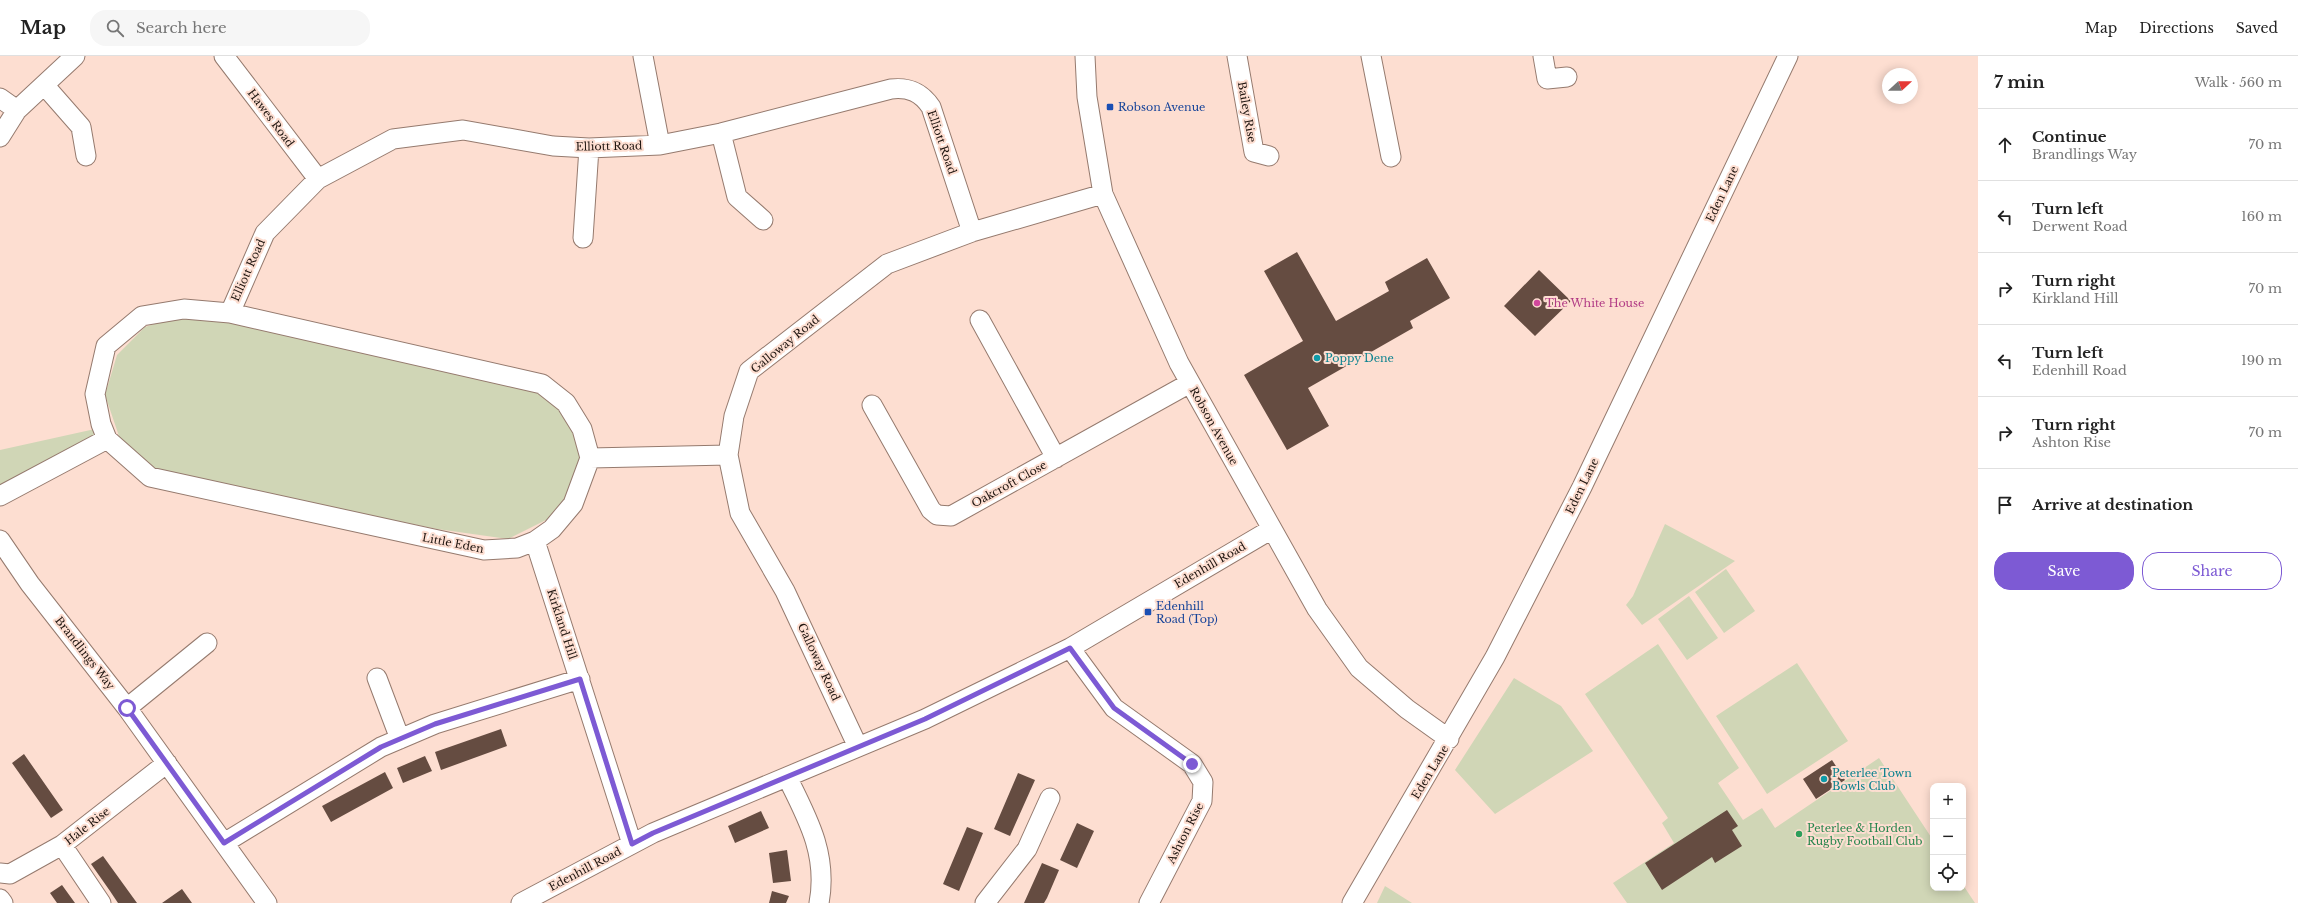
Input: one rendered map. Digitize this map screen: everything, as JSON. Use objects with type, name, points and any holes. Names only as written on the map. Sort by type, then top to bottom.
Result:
[{"type":"street","points":[[0,137],[17,110],[45,86],[75,56]]},
{"type":"street","name":"Hawes Road","points":[[224,56],[318,180]]},
{"type":"street","points":[[643,56],[660,145]]},
{"type":"street","name":"Robson Avenue","points":[[1085,56],[1087,97],[1103,194],[1179,364],[1317,609],[1359,668],[1406,709],[1449,739]]},
{"type":"street","name":"Bailey Rise","points":[[1237,56],[1254,152],[1269,156]]},
{"type":"street","points":[[1371,56],[1391,157]]},
{"type":"street","points":[[1543,56],[1547,79],[1567,78]]},
{"type":"street","name":"Eden Lane","points":[[1352,903],[1449,739],[1495,656],[1582,487],[1788,56]]},
{"type":"street","points":[[45,86],[81,127],[86,156]]},
{"type":"street","name":"Elliott Road","points":[[230,313],[265,233],[318,180],[394,139],[463,130],[553,146],[589,148],[660,145],[721,133],[891,89],[911,90],[920,94],[931,107],[972,232]]},
{"type":"street","points":[[0,98],[17,110]]},
{"type":"street","points":[[721,133],[737,197],[763,220]]},
{"type":"street","points":[[583,238],[589,148]]},
{"type":"street","name":"Galloway Road","points":[[858,747],[785,591],[740,513],[728,455],[734,416],[749,371],[887,264],[972,232],[1103,194]]},
{"type":"street","name":"Little Eden","points":[[184,309],[230,313],[542,384],[566,403],[582,429],[590,458],[573,504],[552,529],[535,541],[518,548],[484,550],[211,492],[150,477],[107,439],[101,424],[95,394],[106,346],[142,316],[184,309]]},
{"type":"street","points":[[980,320],[1056,458]]},
{"type":"street","name":"Oakcroft Close","points":[[872,405],[931,510],[936,515],[951,516],[1190,383]]},
{"type":"street","points":[[0,496],[107,439]]},
{"type":"street","points":[[590,458],[728,455]]},
{"type":"street","name":"Edenhill Road","points":[[521,903],[653,833],[925,719],[1070,648],[1272,529]]},
{"type":"street","name":"Brandlings Way","points":[[0,540],[30,584],[127,708],[267,903]]},
{"type":"street","name":"Kirkland Hill","points":[[535,541],[632,844]]},
{"type":"street","points":[[127,708],[208,643]]},
{"type":"street","name":"Ashton Rise","points":[[1070,648],[1114,708],[1192,764],[1203,782],[1202,801],[1149,903]]},
{"type":"street","points":[[377,678],[400,739]]},
{"type":"street","points":[[224,843],[381,747],[435,724],[580,679]]},
{"type":"street","name":"Hale Rise","points":[[0,873],[10,874],[62,845],[167,763]]},
{"type":"street","points":[[788,777],[812,828],[822,863],[819,903]]},
{"type":"street","points":[[985,903],[1027,849],[1050,798]]},
{"type":"street","points":[[62,845],[101,903]]},
{"type":"street","points":[[0,899],[3,903]]},
{"type":"green space","points":[[185,314],[236,320],[543,391],[562,409],[576,430],[581,470],[558,514],[508,539],[437,529],[159,472],[120,439],[105,395],[117,355],[145,327]]},
{"type":"green space","points":[[95,429],[97,434],[0,487],[0,450]]},
{"type":"green space","points":[[1665,524],[1735,561],[1642,625],[1626,605],[1633,596]]},
{"type":"green space","points":[[1726,569],[1755,611],[1724,633],[1695,592]]},
{"type":"green space","points":[[1689,596],[1718,638],[1687,660],[1658,619]]},
{"type":"green space","name":"Peterlee & Horden Rugby Football Club","points":[[1658,644],[1739,768],[1718,783],[1743,820],[1762,808],[1775,828],[1879,758],[1930,835],[1930,891],[1966,891],[1966,890],[1975,903],[1627,903],[1613,883],[1674,843],[1662,823],[1668,818],[1585,694]]},
{"type":"green space","points":[[1797,663],[1848,741],[1767,794],[1716,716]]},
{"type":"green space","points":[[1514,678],[1561,706],[1593,751],[1495,814],[1455,770]]},
{"type":"green space","points":[[1385,886],[1412,903],[1377,903]]},
{"type":"building","name":"Poppy Dene","points":[[1297,252],[1336,321],[1389,291],[1385,282],[1427,258],[1450,298],[1410,321],[1413,328],[1308,388],[1329,426],[1287,450],[1244,375],[1303,341],[1264,271]]},
{"type":"building","name":"The White House","points":[[1539,270],[1571,301],[1535,336],[1504,306]]},
{"type":"building","points":[[501,729],[507,746],[441,770],[435,752]]},
{"type":"building","points":[[24,754],[63,810],[51,818],[12,763]]},
{"type":"building","points":[[425,756],[432,771],[403,783],[397,768]]},
{"type":"building","name":"Peterlee Town Bowls Club","points":[[1832,760],[1845,780],[1816,799],[1803,779]]},
{"type":"building","points":[[385,772],[393,788],[331,822],[322,806]]},
{"type":"building","points":[[1018,773],[1035,780],[1010,836],[994,829]]},
{"type":"building","points":[[1727,810],[1738,826],[1732,830],[1742,846],[1715,863],[1712,857],[1662,890],[1645,863]]},
{"type":"building","points":[[761,811],[769,828],[735,843],[728,826]]},
{"type":"building","points":[[1077,823],[1094,831],[1077,868],[1060,860]]},
{"type":"building","points":[[967,827],[983,833],[959,891],[943,884]]},
{"type":"building","points":[[787,850],[791,881],[773,883],[769,853]]},
{"type":"building","points":[[103,856],[137,903],[118,903],[91,864]]},
{"type":"building","points":[[1042,863],[1059,870],[1047,898],[1044,903],[1024,903]]},
{"type":"building","points":[[62,885],[75,903],[57,903],[50,893]]},
{"type":"building","points":[[182,889],[192,903],[162,903]]},
{"type":"building","points":[[772,891],[789,896],[786,903],[769,903]]},
{"type":"place","name":"Robson Avenue","points":[[1110,107]]},
{"type":"place","name":"The White House","points":[[1537,303]]},
{"type":"place","name":"Poppy Dene","points":[[1317,358]]},
{"type":"place","name":"Edenhill Road (Top)","points":[[1148,612]]},
{"type":"place","name":"Peterlee Town Bowls Club","points":[[1824,779]]},
{"type":"place","name":"Peterlee & Horden Rugby Football Club","points":[[1799,834]]},
{"type":"route","points":[[127,708],[224,843],[381,747],[435,724],[580,679],[632,844],[653,833],[925,719],[1070,648],[1114,708],[1192,764]]}]
